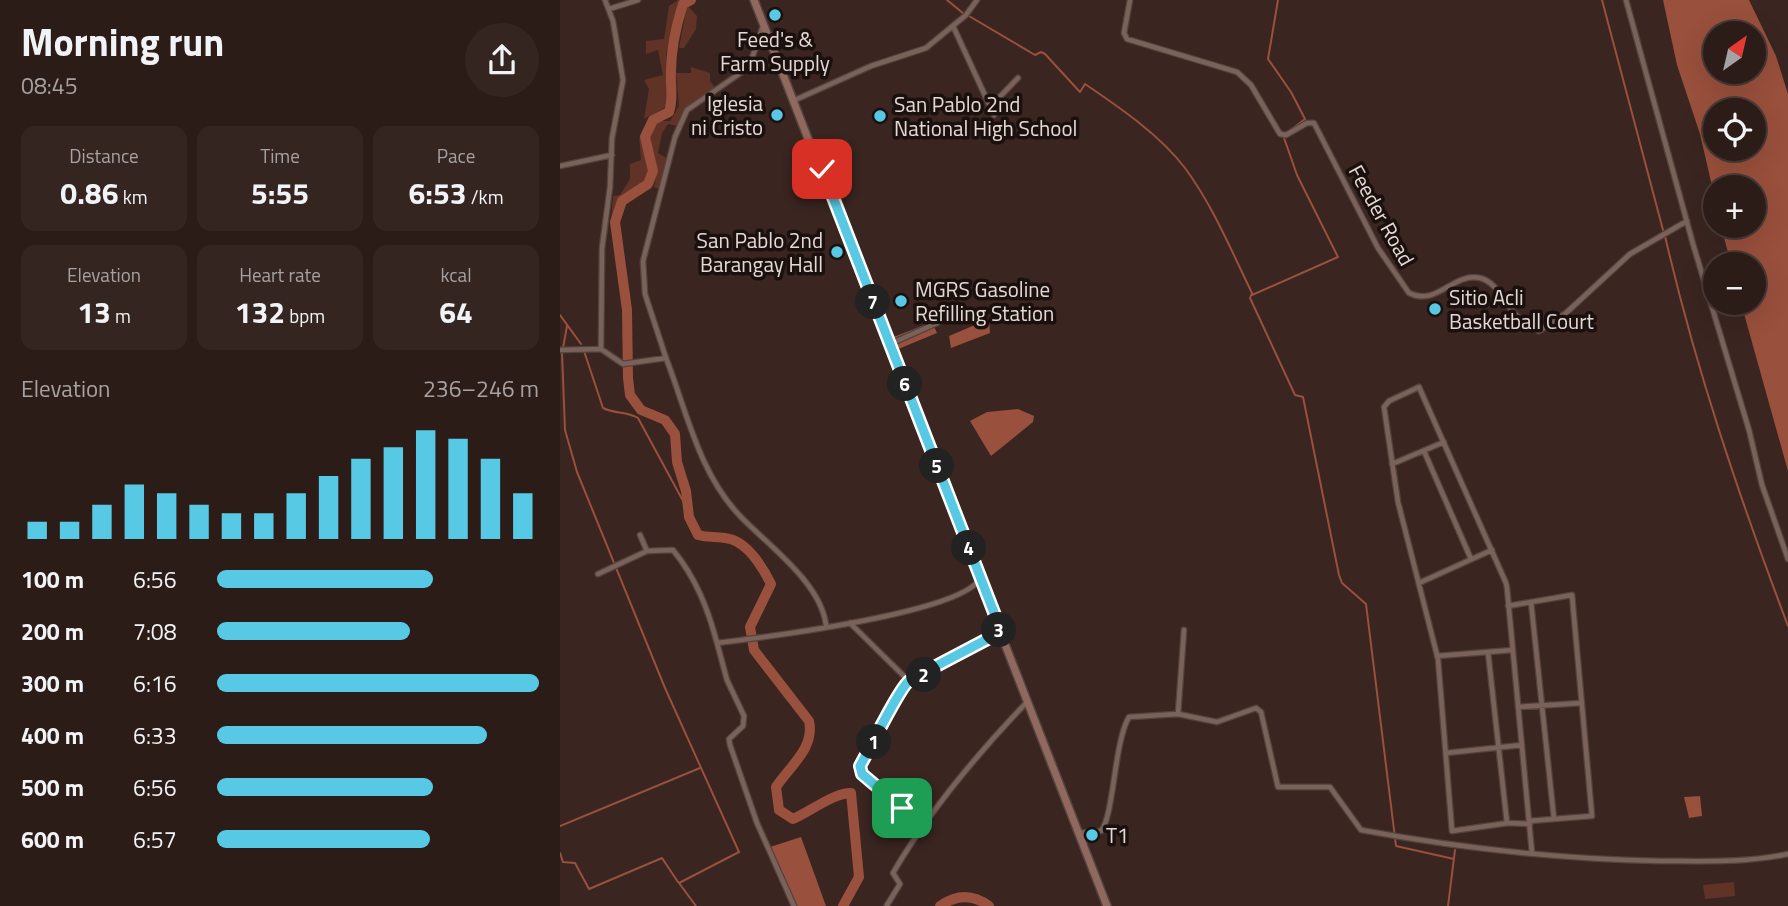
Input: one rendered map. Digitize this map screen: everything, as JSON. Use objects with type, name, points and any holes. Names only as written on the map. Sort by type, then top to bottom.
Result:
[{"type":"main road","points":[[754,0],[1107,906]]},
{"type":"street","points":[[601,349],[602,248],[612,138],[623,80],[605,0]]},
{"type":"street","points":[[609,9],[638,0]]},
{"type":"street","points":[[795,100],[871,66],[926,48],[953,26],[977,0]]},
{"type":"street","name":"Feeder Road","points":[[1130,0],[1124,33],[1126,39],[1237,72],[1251,85],[1280,134],[1286,135],[1307,123],[1314,123],[1378,248],[1409,293],[1415,296],[1433,296],[1462,279],[1483,279],[1492,284],[1517,316],[1539,331],[1566,313],[1630,254],[1687,221]]},
{"type":"street","points":[[1626,0],[1687,221],[1749,430],[1762,485],[1788,559]]},
{"type":"street","points":[[764,25],[749,67],[687,110],[675,137],[643,261],[645,293],[688,424],[728,503],[790,564],[812,593],[826,625]]},
{"type":"street","points":[[953,26],[994,114]]},
{"type":"street","points":[[990,107],[1018,78]]},
{"type":"street","points":[[560,166],[612,155]]},
{"type":"street","points":[[890,344],[946,319]]},
{"type":"street","points":[[560,350],[601,349],[623,364],[635,365],[666,358]]},
{"type":"street","points":[[1508,606],[1572,595],[1592,816],[1529,823],[1507,823],[1452,831],[1437,656],[1392,464],[1384,407],[1399,396],[1419,387],[1506,583],[1508,606],[1513,650],[1518,707],[1522,745],[1529,823],[1532,853]]},
{"type":"street","points":[[1392,464],[1444,442]]},
{"type":"street","points":[[1424,450],[1471,559]]},
{"type":"street","points":[[640,535],[647,551]]},
{"type":"street","points":[[598,574],[647,551],[673,550],[684,564],[700,592],[719,643],[727,680],[744,716],[743,726],[729,738],[730,745],[757,823],[794,906]]},
{"type":"street","points":[[1419,583],[1492,550]]},
{"type":"street","points":[[719,643],[797,634],[826,625],[850,623],[945,601],[977,584],[981,578]]},
{"type":"street","points":[[1531,602],[1554,819]]},
{"type":"street","points":[[850,623],[909,681]]},
{"type":"street","points":[[926,825],[862,774],[860,766],[886,722],[893,703],[909,681],[995,635],[1000,628]]},
{"type":"street","points":[[1178,714],[1184,631]]},
{"type":"street","points":[[1437,656],[1513,650]]},
{"type":"street","points":[[1488,652],[1507,823]]},
{"type":"street","points":[[887,905],[900,884],[893,873],[926,825],[997,733],[1028,700]]},
{"type":"street","points":[[1518,707],[1582,703]]},
{"type":"street","points":[[1079,833],[1101,831],[1105,825],[1129,717],[1178,714],[1217,722],[1258,709],[1278,787],[1328,786],[1334,789],[1361,830],[1406,838],[1613,860],[1749,862],[1788,854]]},
{"type":"street","points":[[1446,753],[1522,745]]},
{"type":"shaded area","points":[[683,0],[675,16],[666,55],[668,106],[644,119],[649,89],[644,80],[663,75],[658,50],[646,54],[646,41],[664,39],[669,6]]},
{"type":"shaded area","points":[[1663,0],[1749,0],[1759,21],[1703,21],[1703,84],[1766,84],[1766,35],[1788,94],[1788,471],[1744,315],[1766,315],[1766,252],[1728,252],[1724,238],[1766,238],[1766,175],[1709,175],[1706,161],[1766,161],[1766,98],[1703,98],[1703,147],[1677,65]]},
{"type":"shaded area","points":[[687,5],[697,16],[696,29],[684,48],[679,48]]},
{"type":"shaded area","points":[[691,67],[710,73],[710,81],[715,88],[686,110],[678,126],[668,124],[662,133],[658,153],[668,159],[659,189],[654,187],[657,171],[647,138],[655,121],[670,121],[679,106],[676,73],[691,73]]},
{"type":"shaded area","points":[[639,135],[650,171],[645,183],[618,201],[611,222],[613,196],[620,195],[630,179],[630,164],[641,160]]},
{"type":"shaded area","points":[[989,319],[990,333],[951,348],[949,336]]},
{"type":"shaded area","points":[[932,322],[937,333],[896,350],[891,338]]},
{"type":"shaded area","points":[[1018,409],[1034,416],[1033,422],[991,456],[970,421],[987,412]]},
{"type":"shaded area","points":[[1700,796],[1702,816],[1689,818],[1684,797]]},
{"type":"shaded area","points":[[801,837],[826,906],[796,906],[770,847]]},
{"type":"shaded area","points":[[1734,882],[1735,896],[1705,899],[1703,885]]},
{"type":"waterway","points":[[691,0],[683,4],[674,38],[669,112],[653,120],[645,137],[653,171],[648,184],[622,201],[615,222],[627,310],[630,395],[641,410],[665,420],[675,434],[677,462],[686,491],[689,517],[698,535],[725,538],[740,544],[758,562],[771,584],[750,627],[754,650],[809,721],[810,731],[805,748],[776,787],[779,810],[793,819],[830,799],[851,793],[859,877],[843,906]]},
{"type":"waterway","points":[[947,0],[964,14]]},
{"type":"waterway","points":[[1278,0],[1268,59],[1291,92],[1305,119],[1288,132]]},
{"type":"waterway","points":[[1602,0],[1663,230]]},
{"type":"waterway","points":[[969,16],[1035,55],[1041,52],[1045,54],[1080,92],[1085,84],[1138,122],[1175,156],[1204,198],[1252,293],[1250,298],[1295,395],[1303,397],[1339,575],[1342,583],[1366,604],[1396,846],[1454,859]]},
{"type":"waterway","points":[[1252,295],[1338,257],[1297,175],[1283,135]]},
{"type":"waterway","points":[[1665,236],[1720,434],[1788,626]]},
{"type":"waterway","points":[[560,315],[581,344]]},
{"type":"waterway","points":[[563,348],[567,326]]},
{"type":"waterway","points":[[584,351],[603,408],[638,418],[689,512]]},
{"type":"waterway","points":[[562,352],[565,430],[577,472],[665,688],[739,852],[679,883],[696,906]]},
{"type":"waterway","points":[[560,826],[700,768]]},
{"type":"waterway","points":[[1448,906],[1455,850]]},
{"type":"waterway","points":[[560,853],[563,862],[575,863],[589,889],[662,858],[678,882]]},
{"type":"waterway","points":[[940,906],[953,899],[965,897],[977,899],[989,906]]},
{"type":"place","name":"Feed's & Farm Supply","points":[[775,15]]},
{"type":"place","name":"Iglesia ni Cristo","points":[[777,115]]},
{"type":"place","name":"San Pablo 2nd National High School","points":[[880,116]]},
{"type":"place","name":"San Pablo 2nd Barangay Hall","points":[[837,252]]},
{"type":"place","name":"MGRS Gasoline Refilling Station","points":[[901,301]]},
{"type":"place","name":"Sitio Acli Basketball Court","points":[[1435,309]]},
{"type":"place","name":"T1","points":[[1092,835]]},
{"type":"route","points":[[822,169],[1000,628],[995,635],[911,683],[909,681],[888,711],[886,722],[860,766],[862,774],[902,808]]}]
